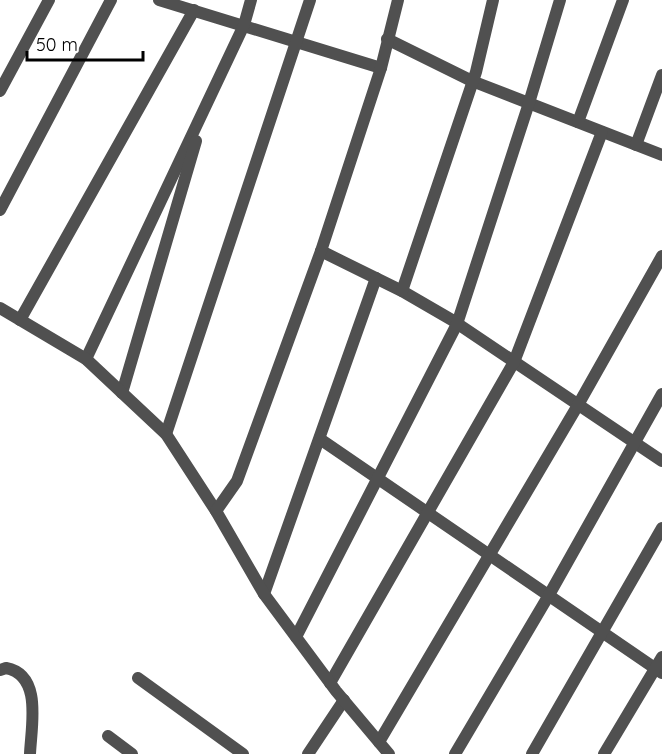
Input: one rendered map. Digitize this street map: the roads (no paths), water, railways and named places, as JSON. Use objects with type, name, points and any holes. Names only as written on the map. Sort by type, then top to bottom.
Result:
[{"type":"street","points":[[0,91],[49,0]]},
{"type":"street","points":[[0,210],[111,0]]},
{"type":"street","points":[[159,0],[178,3],[381,68]]},
{"type":"street","points":[[86,359],[244,25],[250,0]]},
{"type":"street","points":[[166,434],[310,0]]},
{"type":"street","points":[[216,511],[237,481],[321,251],[381,68],[398,0]]},
{"type":"street","points":[[402,291],[472,81],[493,0]]},
{"type":"street","points":[[296,637],[457,324],[560,0]]},
{"type":"street","points":[[578,123],[623,0]]},
{"type":"street","points":[[20,320],[194,10]]},
{"type":"street","points":[[387,39],[472,81],[662,155]]},
{"type":"street","points":[[636,145],[662,75]]},
{"type":"street","points":[[122,393],[208,102]]},
{"type":"street","points":[[330,683],[514,362],[602,132]]},
{"type":"street","points":[[321,251],[402,291],[457,324],[662,461]]},
{"type":"street","points":[[379,742],[578,405],[662,256]]},
{"type":"street","points":[[264,594],[376,278]]},
{"type":"street","points":[[0,308],[86,359],[166,434],[216,511],[264,594],[330,683],[389,754]]},
{"type":"street","points":[[455,754],[549,596],[662,394]]},
{"type":"street","points":[[320,439],[602,632],[660,666],[604,754]]},
{"type":"street","points":[[532,754],[662,528]]},
{"type":"street","points":[[0,670],[6,668],[19,674],[31,693],[30,754]]},
{"type":"street","points":[[138,678],[243,754]]},
{"type":"street","points":[[308,754],[344,700]]},
{"type":"street","points":[[108,736],[132,754]]}]
